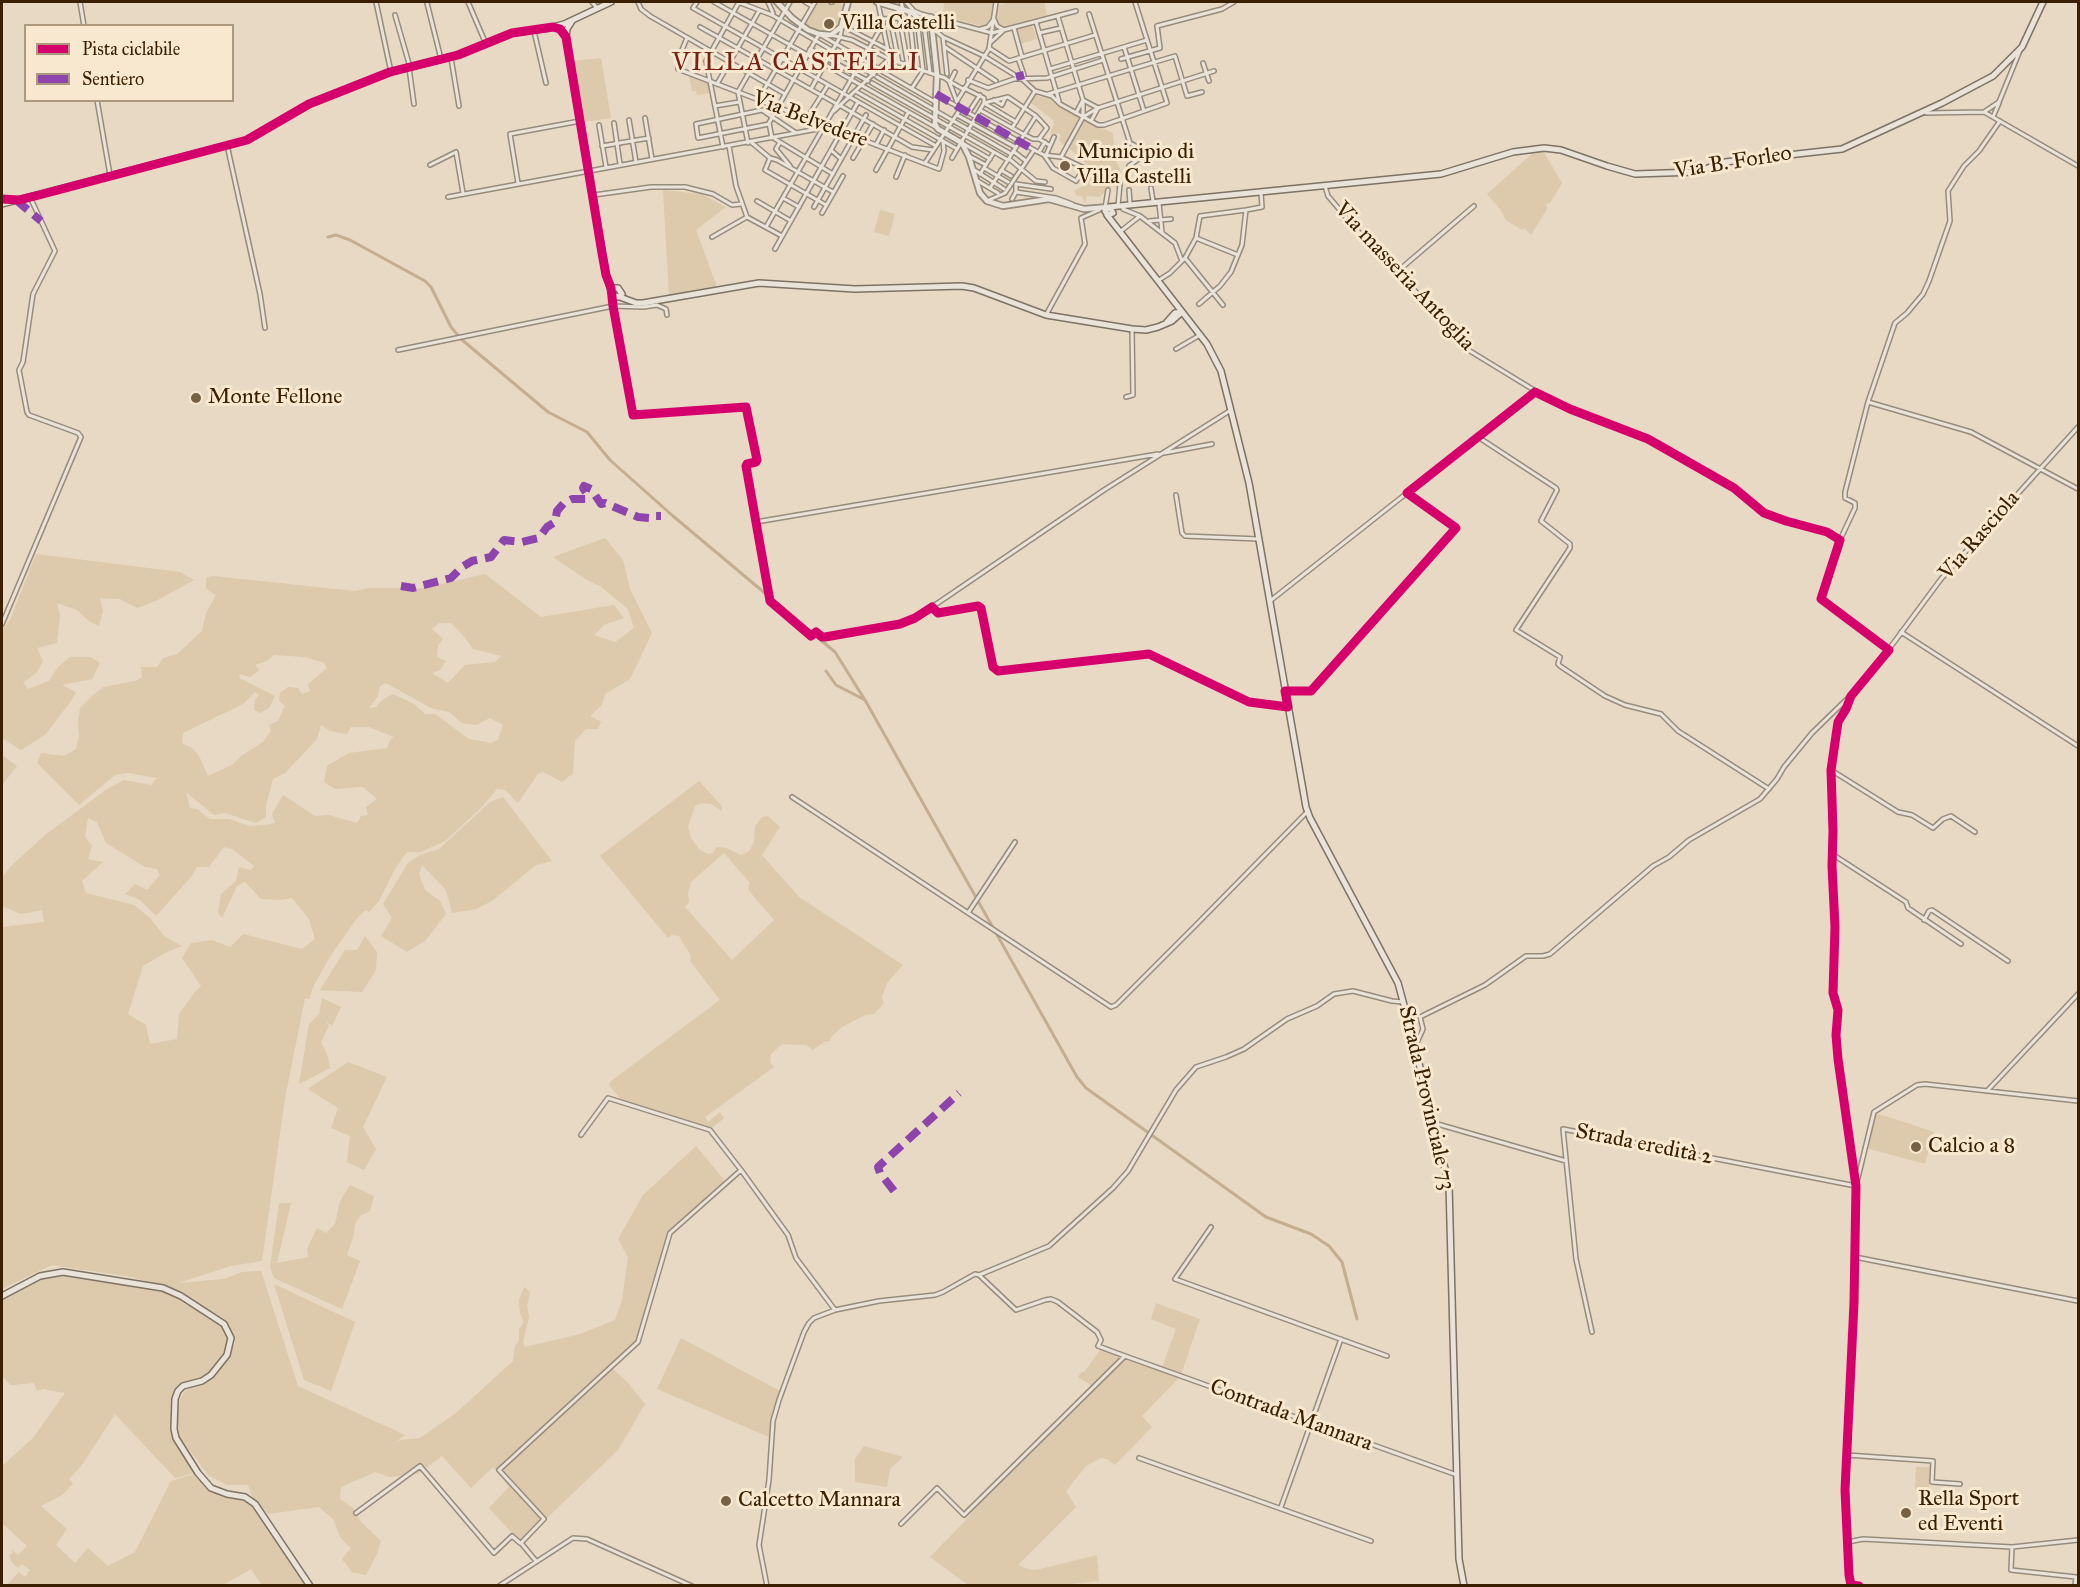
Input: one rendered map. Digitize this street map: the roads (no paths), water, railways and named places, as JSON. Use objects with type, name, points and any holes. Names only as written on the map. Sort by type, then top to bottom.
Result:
[{"type":"main road","points":[[611,2],[573,19],[565,31],[608,281],[617,293],[631,301],[643,303],[657,301],[748,284],[772,283],[855,290],[962,286],[1046,315],[1132,329],[1146,330],[1182,312]]},
{"type":"main road","name":"Via B. Forleo","points":[[1120,206],[1441,174],[1513,152],[1544,148],[1561,150],[1635,174],[1696,172],[1725,162],[1848,147],[1923,113],[1993,76],[2022,47],[2043,2]]},
{"type":"main road","points":[[2,204],[111,177],[258,135],[309,104],[391,72],[451,58],[512,33],[553,27],[565,31]]},
{"type":"main road","points":[[1109,210],[1120,206]]},
{"type":"main road","name":"Strada Provinciale 73","points":[[1109,210],[1114,223],[1200,335],[1221,371],[1249,483],[1308,812],[1398,983],[1415,1047],[1446,1172],[1449,1198],[1459,1559],[1464,1586]]},
{"type":"main road","points":[[1170,320],[1172,299]]},
{"type":"main road","points":[[1170,320],[1191,324]]},
{"type":"main road","points":[[2,1296],[40,1276],[63,1272],[163,1288],[188,1300],[224,1324],[231,1338],[227,1355],[223,1361],[202,1381],[183,1386],[178,1391],[173,1408],[176,1438],[198,1473],[211,1488],[245,1497],[255,1504],[310,1586]]},
{"type":"street","points":[[80,2],[84,24]]},
{"type":"street","points":[[376,2],[391,72]]},
{"type":"street","points":[[468,2],[486,44]]},
{"type":"street","points":[[591,2],[597,8]]},
{"type":"street","points":[[638,2],[641,9],[650,16],[785,94]]},
{"type":"street","points":[[697,2],[693,8],[901,126],[935,148]]},
{"type":"street","points":[[714,2],[990,159]]},
{"type":"street","points":[[723,147],[706,61],[738,2],[772,14],[784,11]]},
{"type":"street","points":[[768,2],[772,14],[797,31],[935,111],[1013,151]]},
{"type":"street","points":[[777,2],[801,26],[819,34],[933,100]]},
{"type":"street","points":[[790,2],[738,92],[745,129],[749,143],[770,158],[798,171],[833,192]]},
{"type":"street","points":[[758,100],[813,4],[805,2]]},
{"type":"street","points":[[811,89],[840,37],[848,2]]},
{"type":"street","points":[[766,227],[833,112],[870,82],[890,59],[878,2],[992,33],[1076,11]]},
{"type":"street","points":[[901,2],[931,26]]},
{"type":"street","points":[[906,2],[912,12],[923,71],[912,88]]},
{"type":"street","points":[[990,45],[996,2]]},
{"type":"street","points":[[1048,94],[1060,104],[1098,125],[1167,103],[1135,2]]},
{"type":"street","points":[[1121,59],[1160,48],[1156,26],[1222,9],[1234,2]]},
{"type":"street","points":[[427,3],[441,60]]},
{"type":"street","points":[[717,84],[759,11]]},
{"type":"street","points":[[882,19],[899,18],[912,12]]},
{"type":"street","points":[[912,12],[943,37],[984,56],[1016,76],[1024,75],[1014,28]]},
{"type":"street","points":[[912,12],[915,68]]},
{"type":"street","points":[[1089,14],[1130,143],[1143,150],[1137,160],[1129,166]]},
{"type":"street","points":[[395,15],[410,68],[414,104]]},
{"type":"street","points":[[931,16],[937,75],[936,94],[933,100],[935,124],[938,129]]},
{"type":"street","points":[[1058,16],[1083,100],[1083,118]]},
{"type":"street","points":[[890,18],[899,63]]},
{"type":"street","points":[[899,18],[908,66]]},
{"type":"street","points":[[931,26],[934,20],[941,18]]},
{"type":"street","points":[[979,29],[988,27],[994,19]]},
{"type":"street","points":[[994,19],[997,26],[1004,30]]},
{"type":"street","points":[[924,22],[930,73]]},
{"type":"street","points":[[1036,22],[1060,104]]},
{"type":"street","points":[[831,35],[843,24]]},
{"type":"street","points":[[843,24],[889,50]]},
{"type":"street","points":[[839,105],[850,80],[883,24]]},
{"type":"street","points":[[700,27],[864,117],[912,147],[935,148]]},
{"type":"street","points":[[1039,33],[1061,28]]},
{"type":"street","points":[[979,29],[987,36],[990,45],[1008,61],[1095,35]]},
{"type":"street","points":[[956,103],[996,35],[1004,30]]},
{"type":"street","points":[[534,31],[546,83]]},
{"type":"street","points":[[819,34],[852,40],[899,63],[937,75],[985,99],[952,158]]},
{"type":"street","points":[[819,34],[769,124],[773,138],[833,174]]},
{"type":"street","points":[[943,37],[947,74]]},
{"type":"street","name":"Via Belvedere","points":[[687,38],[678,69],[710,82],[939,169],[943,158],[941,140]]},
{"type":"street","points":[[1050,69],[1147,40]]},
{"type":"street","points":[[944,46],[996,81]]},
{"type":"street","points":[[1124,47],[1144,111]]},
{"type":"street","points":[[1993,117],[2022,47]]},
{"type":"street","points":[[810,49],[1022,167],[1036,181],[1045,182]]},
{"type":"street","points":[[864,70],[875,52]]},
{"type":"street","points":[[1022,79],[1034,92],[1043,95],[1175,56],[1187,96],[1202,92]]},
{"type":"street","points":[[451,58],[459,106]]},
{"type":"street","points":[[968,80],[988,88],[1004,82],[1052,76],[1103,60]]},
{"type":"street","points":[[1203,63],[1209,81]]},
{"type":"street","points":[[1062,157],[1083,118],[1098,108],[1214,71]]},
{"type":"street","points":[[955,72],[950,81],[956,103]]},
{"type":"street","points":[[807,118],[828,85]]},
{"type":"street","points":[[856,92],[957,149]]},
{"type":"street","points":[[1012,128],[1034,92]]},
{"type":"street","points":[[936,94],[956,103],[1034,150],[1045,155],[1062,157],[1084,168],[1076,181],[1053,168],[1045,155]]},
{"type":"street","points":[[969,112],[980,95]]},
{"type":"street","points":[[984,103],[994,100],[1002,105],[1007,97],[1024,108],[1036,116],[1047,128],[1039,139]]},
{"type":"street","points":[[1083,100],[1098,108]]},
{"type":"street","points":[[1076,113],[1083,100]]},
{"type":"street","points":[[97,102],[111,177]]},
{"type":"street","points":[[715,106],[739,102]]},
{"type":"street","points":[[775,249],[858,102]]},
{"type":"street","points":[[1984,112],[2000,102]]},
{"type":"street","points":[[984,103],[1016,122]]},
{"type":"street","points":[[925,163],[961,108]]},
{"type":"street","points":[[1091,121],[1098,108]]},
{"type":"street","points":[[769,124],[698,138],[696,124],[762,110],[796,133]]},
{"type":"street","points":[[980,110],[1023,134],[1049,145]]},
{"type":"street","points":[[876,170],[908,112]]},
{"type":"street","points":[[1923,113],[1984,112],[2079,166]]},
{"type":"street","points":[[957,115],[1026,161]]},
{"type":"street","points":[[990,188],[1036,116]]},
{"type":"street","points":[[814,207],[864,117]]},
{"type":"street","points":[[645,118],[652,159]]},
{"type":"street","points":[[629,120],[636,162]]},
{"type":"street","points":[[518,183],[510,134],[580,121]]},
{"type":"street","points":[[1889,650],[1821,599],[1840,540],[1855,508],[1855,503],[1844,496],[1868,402],[1895,323],[1918,301],[1929,281],[1950,221],[1948,191],[1964,166],[1979,151],[2000,121]]},
{"type":"street","points":[[614,123],[621,164]]},
{"type":"street","points":[[853,158],[873,124]]},
{"type":"street","points":[[599,126],[606,167]]},
{"type":"street","points":[[448,197],[621,164],[749,143],[824,126]]},
{"type":"street","points":[[876,145],[884,130]]},
{"type":"street","points":[[1045,155],[1054,137]]},
{"type":"street","points":[[602,146],[649,138]]},
{"type":"street","points":[[780,142],[776,149],[791,168]]},
{"type":"street","points":[[1039,152],[1045,142]]},
{"type":"street","points":[[962,143],[980,193],[987,201],[1003,206],[1049,199],[1077,208],[1109,210],[1108,190]]},
{"type":"street","points":[[227,145],[260,295],[265,328]]},
{"type":"street","points":[[729,146],[741,204],[747,217],[783,236]]},
{"type":"street","points":[[831,150],[841,159]]},
{"type":"street","points":[[987,201],[1005,193],[1034,150]]},
{"type":"street","points":[[430,165],[456,152],[463,194]]},
{"type":"street","points":[[980,174],[994,152]]},
{"type":"street","points":[[896,177],[904,155]]},
{"type":"street","points":[[968,155],[1012,183],[1051,189]]},
{"type":"street","points":[[770,158],[765,170],[826,205]]},
{"type":"street","points":[[972,168],[1004,189]]},
{"type":"street","points":[[1001,170],[1013,178]]},
{"type":"street","points":[[822,213],[843,176]]},
{"type":"street","points":[[975,179],[998,193]]},
{"type":"street","points":[[1012,183],[1016,192]]},
{"type":"street","points":[[1120,184],[1120,206],[1140,216],[1175,243],[1182,262]]},
{"type":"street","name":"Via masseria Antoglia","points":[[1325,186],[1328,196],[1362,236],[1470,351],[1535,392],[1570,409],[1648,439],[1734,488],[1764,513],[1827,532],[1840,540]]},
{"type":"street","points":[[593,196],[651,187],[685,187],[713,194],[732,205],[741,204]]},
{"type":"street","points":[[1151,188],[1161,220],[1162,232]]},
{"type":"street","points":[[1130,190],[1131,205]]},
{"type":"street","points":[[1012,199],[1016,192]]},
{"type":"street","points":[[1016,192],[1056,198],[1097,209]]},
{"type":"street","points":[[1159,280],[1185,258],[1196,238],[1200,216],[1262,207],[1260,192]]},
{"type":"street","points":[[2,624],[81,437],[78,433],[27,412],[19,370],[23,362],[33,294],[55,251],[30,197]]},
{"type":"street","points":[[783,198],[799,207]]},
{"type":"street","points":[[757,201],[791,221]]},
{"type":"street","points":[[1398,272],[1474,206]]},
{"type":"street","points":[[1046,315],[1085,244],[1081,218],[1097,209]]},
{"type":"street","points":[[1199,304],[1231,272],[1242,245],[1246,210]]},
{"type":"street","points":[[1121,231],[1140,216]]},
{"type":"street","points":[[712,237],[747,217]]},
{"type":"street","points":[[1148,222],[1171,219]]},
{"type":"street","points":[[1196,238],[1238,255]]},
{"type":"street","points":[[1185,258],[1223,306]]},
{"type":"street","points":[[617,293],[613,306],[633,415]]},
{"type":"street","points":[[398,350],[613,306],[657,305],[666,309],[666,315]]},
{"type":"street","points":[[1126,397],[1133,395],[1132,329]]},
{"type":"street","points":[[1176,349],[1200,335]]},
{"type":"street","points":[[1270,601],[1535,392]]},
{"type":"street","points":[[1868,402],[1971,432],[2079,489]]},
{"type":"street","points":[[1231,410],[1160,453],[932,607],[938,613],[980,607],[993,667],[998,671],[1149,654],[1249,702],[1288,707]]},
{"type":"street","name":"Via Rasciola","points":[[1851,696],[1889,650],[1941,579],[2079,427]]},
{"type":"street","points":[[1478,437],[1556,488],[1541,521],[1570,544],[1570,548],[1516,630],[1560,657],[1558,664],[1560,666],[1605,696],[1625,705],[1661,714],[1678,731],[1769,789]]},
{"type":"street","points":[[756,522],[1212,444]]},
{"type":"street","points":[[1176,495],[1182,533],[1185,536],[1259,539]]},
{"type":"street","points":[[1901,632],[2079,746]]},
{"type":"street","points":[[1415,1047],[1423,1029],[1420,1017],[1485,985],[1526,956],[1550,954],[1653,866],[1669,857],[1689,840],[1760,799],[1812,733],[1851,696]]},
{"type":"street","points":[[1851,696],[1838,722],[1831,770],[1835,927],[1833,993],[1838,1011],[1838,1059],[1856,1186],[1845,1490],[1848,1567],[1851,1585],[1859,1586]]},
{"type":"street","points":[[1831,770],[1898,812],[1912,815],[1933,828],[1943,819],[1951,816],[1975,832]]},
{"type":"street","points":[[792,797],[1113,1007],[1308,812]]},
{"type":"street","points":[[968,913],[1015,842]]},
{"type":"street","points":[[1832,854],[1906,903],[1908,908],[1924,920],[1961,944]]},
{"type":"street","points":[[1924,920],[1932,910],[2008,961]]},
{"type":"street","points":[[767,1586],[759,1545],[769,1480],[774,1421],[779,1400],[809,1323],[814,1318],[835,1310],[879,1301],[935,1295],[970,1275],[979,1275],[1041,1250],[1056,1240],[1124,1177],[1176,1090],[1196,1067],[1244,1049],[1279,1024],[1317,1006],[1334,994],[1353,991],[1403,1002]]},
{"type":"street","points":[[1987,1091],[2079,994]]},
{"type":"street","points":[[1856,1186],[1872,1115],[1876,1110],[1921,1084],[2079,1101]]},
{"type":"street","points":[[580,1135],[608,1098],[710,1130],[788,1235],[796,1258],[835,1310]]},
{"type":"street","points":[[1434,1123],[1566,1161]]},
{"type":"street","name":"Strada eredità 2","points":[[1592,1332],[1576,1259],[1563,1129],[1856,1186]]},
{"type":"street","points":[[521,1543],[544,1520],[499,1470],[638,1342],[670,1233],[741,1170]]},
{"type":"street","points":[[1211,1227],[1174,1279],[1387,1356]]},
{"type":"street","points":[[1855,1257],[2079,1301]]},
{"type":"street","name":"Contrada Mannara","points":[[979,1275],[1016,1310],[1045,1300],[1051,1299],[1058,1302],[1097,1332],[1101,1340],[1098,1346],[1457,1475]]},
{"type":"street","points":[[1281,1508],[1341,1339]]},
{"type":"street","points":[[901,1524],[937,1488],[964,1515],[1125,1356]]},
{"type":"street","points":[[1846,1455],[1932,1461],[1932,1482],[1960,1484]]},
{"type":"street","points":[[1139,1458],[1371,1541]]},
{"type":"street","points":[[356,1513],[420,1466],[494,1553],[512,1536],[536,1561]]},
{"type":"street","points":[[500,1586],[566,1540],[573,1538],[580,1538],[692,1586]]},
{"type":"street","points":[[1848,1542],[1863,1539],[2012,1547],[2079,1540]]},
{"type":"street","points":[[2012,1547],[2011,1570],[2076,1577],[2075,1586]]},
{"type":"waterway","points":[[328,237],[336,235],[350,240],[425,281],[431,287],[451,327],[461,339],[548,412],[587,432],[610,460],[673,516],[835,652],[865,700],[1077,1077],[1086,1088],[1266,1217],[1311,1234],[1329,1246],[1342,1262],[1357,1319]]},
{"type":"waterway","points":[[826,671],[836,685],[865,700]]},
{"type":"place","name":"Villa Castelli","points":[[829,24]]},
{"type":"place","name":"Municipio di Villa Castelli","points":[[1065,166]]},
{"type":"place","name":"Monte Fellone","points":[[196,398]]},
{"type":"place","name":"Calcio a 8","points":[[1916,1147]]},
{"type":"place","name":"Calcetto Mannara","points":[[726,1501]]},
{"type":"place","name":"Rella Sport ed Eventi","points":[[1906,1513]]},
{"type":"district","name":"VILLA CASTELLI","points":[[796,64]]}]
